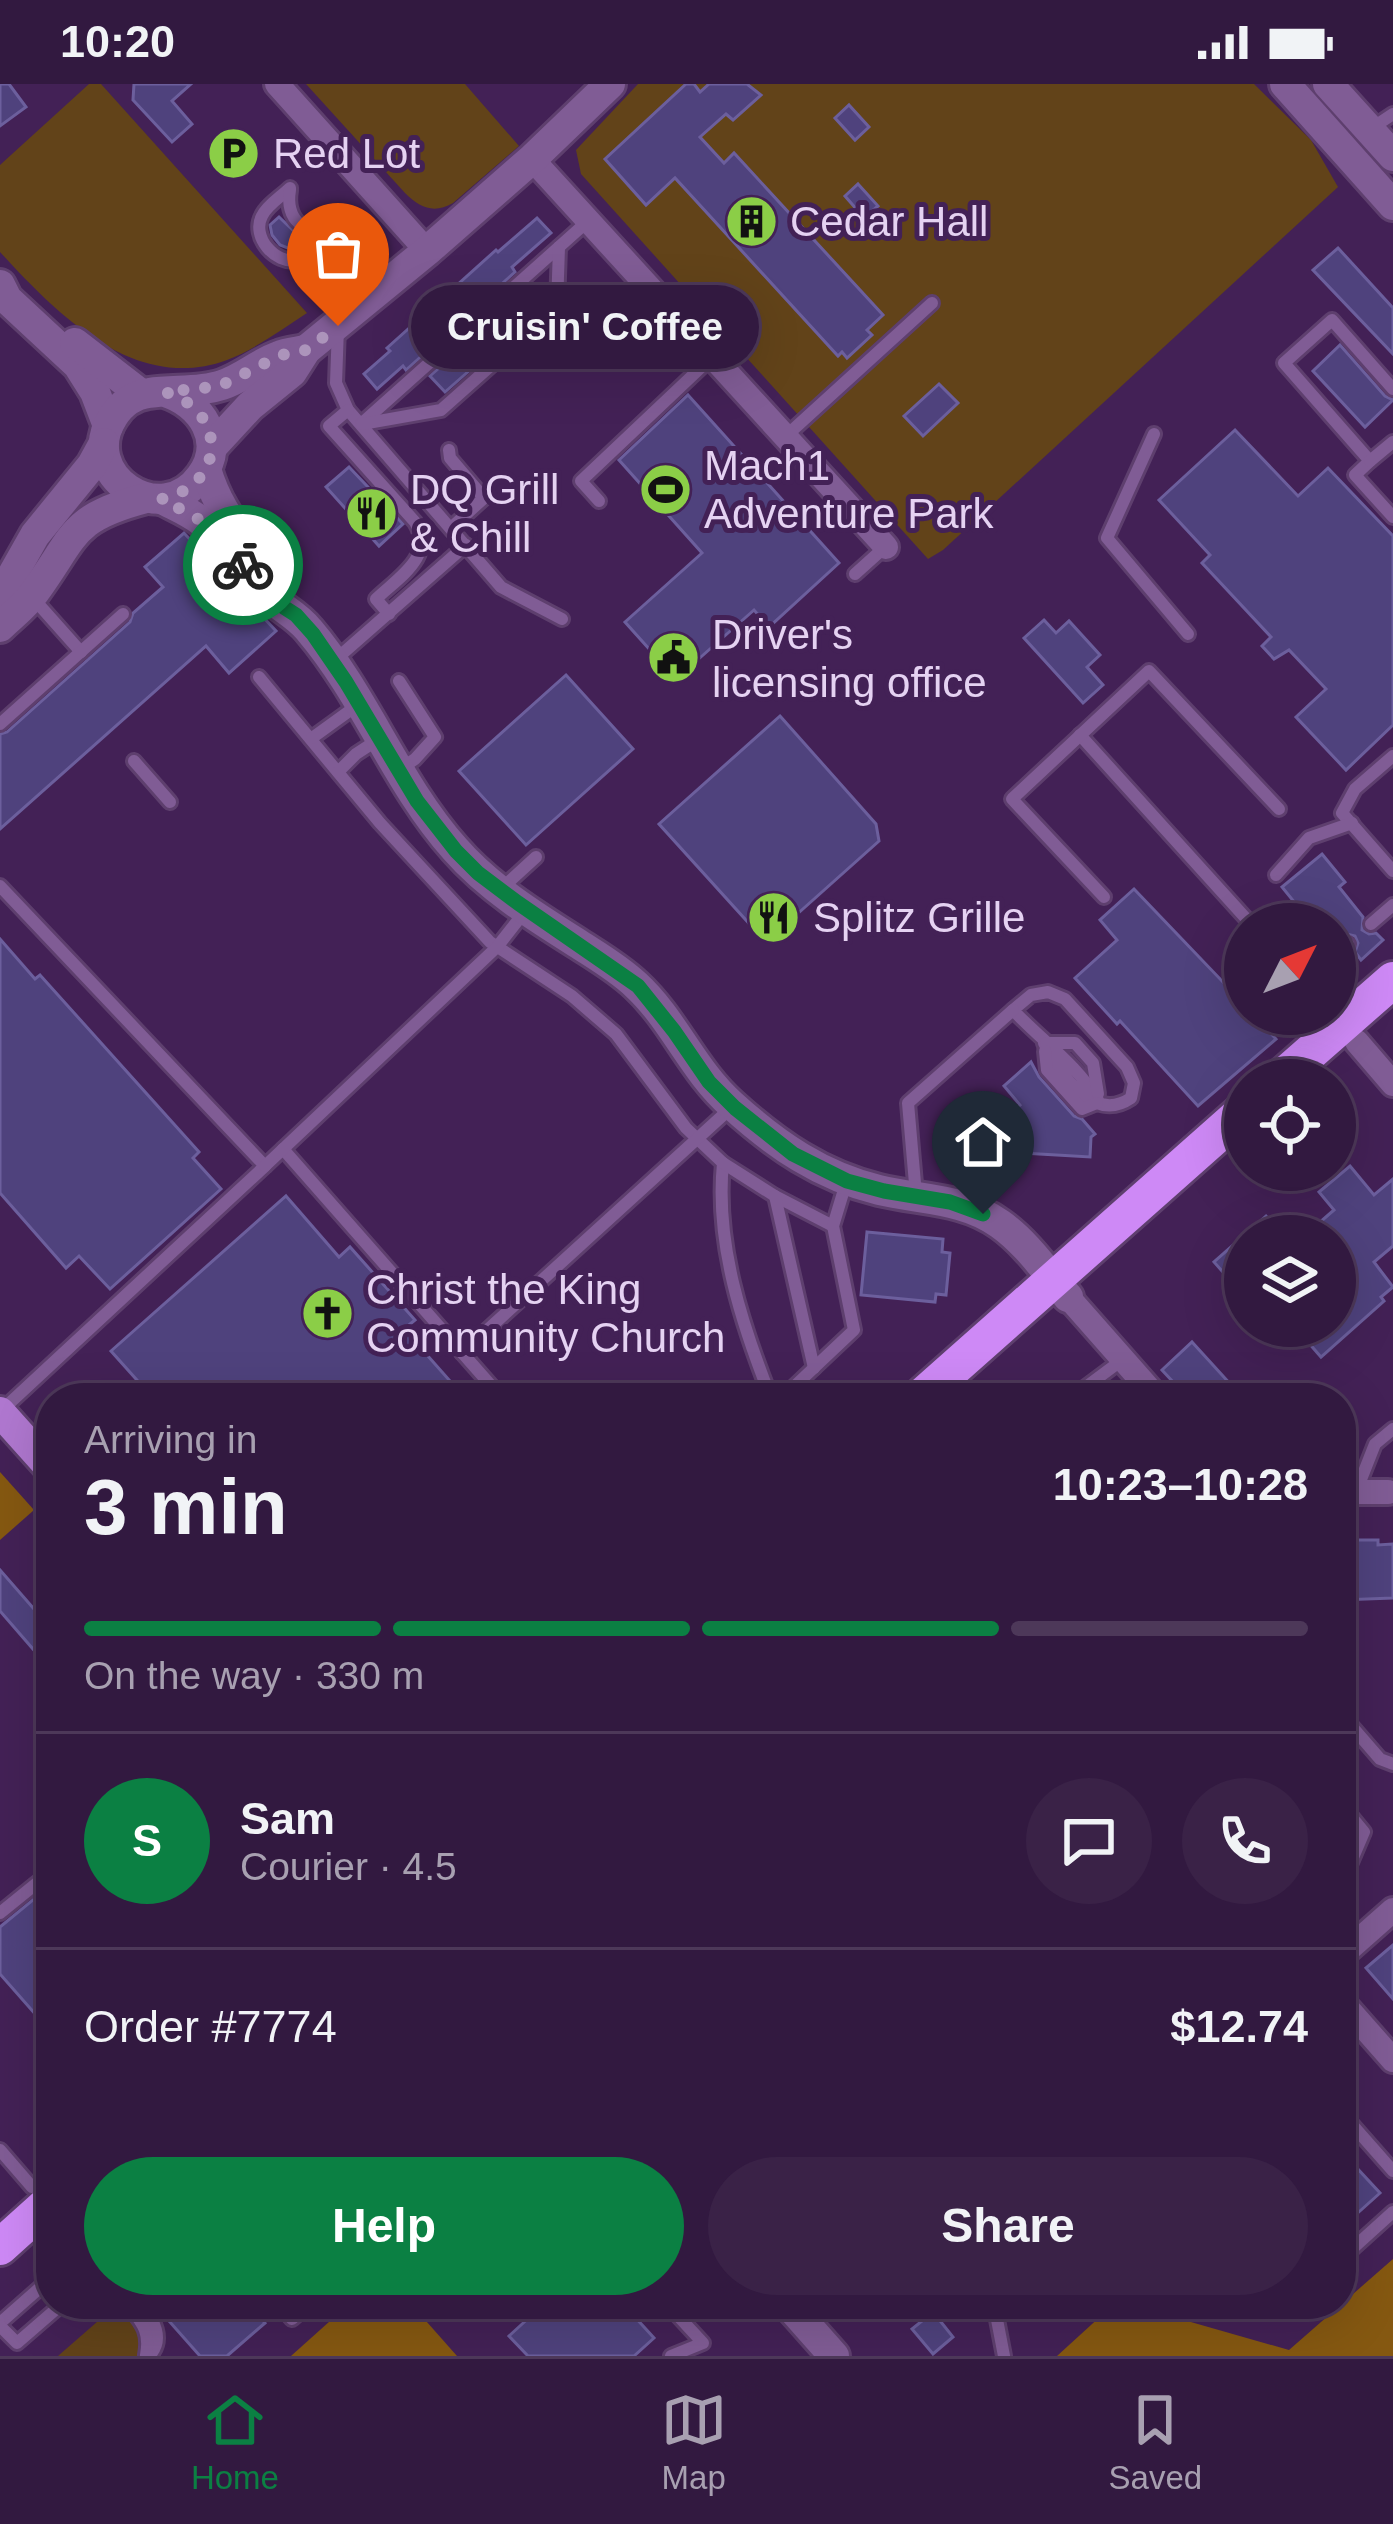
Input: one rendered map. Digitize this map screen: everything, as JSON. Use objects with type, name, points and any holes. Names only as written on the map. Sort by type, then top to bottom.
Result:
[{"type":"highway","points":[[1356,1015],[1393,980]]},
{"type":"highway","points":[[1356,1021],[1393,1010]]},
{"type":"highway","points":[[1305,1059],[1333,1035]]},
{"type":"highway","points":[[1321,1059],[1341,1035]]},
{"type":"highway","points":[[1060,1289],[1224,1131]]},
{"type":"highway","points":[[947,1383],[1224,1158]]},
{"type":"highway","points":[[0,2216],[36,2192]]},
{"type":"highway","points":[[0,2231],[36,2196]]},
{"type":"highway","points":[[0,2247],[36,2198]]},
{"type":"main road","points":[[0,1412],[36,1452]]},
{"type":"street","points":[[277,84],[428,251]]},
{"type":"street","points":[[0,627],[32,597],[78,528],[108,509],[188,490],[250,406],[292,372],[306,350],[428,251],[610,84]]},
{"type":"street","points":[[1286,84],[1370,132],[1393,205]]},
{"type":"street","points":[[1328,84],[1393,156]]},
{"type":"street","points":[[532,159],[886,547]]},
{"type":"street","points":[[0,285],[16,291],[84,351],[153,393],[180,397],[203,417],[210,431],[213,495],[282,584],[296,615],[333,662],[417,801],[456,851],[500,890],[638,986],[709,1082],[793,1154],[847,1181],[964,1205],[1001,1224],[1143,1383]]},
{"type":"street","points":[[0,285],[7,299],[78,365],[95,392],[106,434],[106,461],[115,478],[129,490],[196,517],[268,597],[296,615]]},
{"type":"street","points":[[0,597],[35,535],[92,465],[116,412],[127,401],[153,393],[220,386],[281,355],[306,350]]},
{"type":"street","points":[[1355,1035],[1392,1080]]},
{"type":"street","points":[[1356,1492],[1390,1490]]},
{"type":"street","points":[[1356,1943],[1393,1910]]},
{"type":"street","points":[[1356,2018],[1393,2060]]},
{"type":"street","points":[[801,2319],[834,2356]]},
{"type":"lane","points":[[290,188],[291,214],[305,229],[317,234],[335,231],[302,260],[286,261],[263,243],[259,228],[261,216],[290,188]]},
{"type":"lane","points":[[361,424],[588,221]]},
{"type":"lane","points":[[361,424],[441,410],[557,307],[559,247]]},
{"type":"lane","points":[[626,333],[662,302]]},
{"type":"lane","points":[[785,437],[932,303]]},
{"type":"lane","points":[[602,314],[610,315],[645,355],[644,360]]},
{"type":"lane","points":[[1370,461],[1284,363],[1332,320],[1393,388]]},
{"type":"lane","points":[[338,326],[336,383],[348,410],[501,587],[562,619]]},
{"type":"lane","points":[[599,501],[581,481],[712,357]]},
{"type":"lane","points":[[348,410],[329,426],[421,532],[424,544],[419,556],[376,599],[389,614]]},
{"type":"lane","points":[[1154,434],[1107,538],[1188,634]]},
{"type":"lane","points":[[1393,442],[1355,475],[1393,517]]},
{"type":"lane","points":[[449,450],[450,458],[484,498],[451,528]]},
{"type":"lane","points":[[333,662],[466,545]]},
{"type":"lane","points":[[855,574],[886,547]]},
{"type":"lane","points":[[32,597],[81,652]]},
{"type":"lane","points":[[0,724],[123,614]]},
{"type":"lane","points":[[1104,897],[1012,799],[1149,670],[1279,809]]},
{"type":"lane","points":[[260,677],[380,823],[497,946],[572,996],[616,1034],[697,1140],[775,1196],[833,1226]]},
{"type":"lane","points":[[398,770],[436,737],[399,681]]},
{"type":"lane","points":[[312,738],[360,704]]},
{"type":"lane","points":[[1080,735],[1232,903]]},
{"type":"lane","points":[[338,772],[379,739]]},
{"type":"lane","points":[[1393,756],[1355,789],[1342,813],[1393,871]]},
{"type":"lane","points":[[134,761],[170,802]]},
{"type":"lane","points":[[1276,875],[1309,838],[1352,824]]},
{"type":"lane","points":[[500,890],[536,857]]},
{"type":"lane","points":[[0,886],[265,1166]]},
{"type":"lane","points":[[1371,924],[1393,904]]},
{"type":"lane","points":[[0,1412],[497,946],[527,910]]},
{"type":"lane","points":[[916,1196],[908,1103],[1013,1010],[1030,995],[1048,992],[1065,999],[1127,1067],[1134,1083],[1131,1098],[1112,1107],[1099,1102],[1082,1108],[1048,1070],[1044,1043],[1013,1010]]},
{"type":"lane","points":[[1044,1043],[1075,1043],[1094,1063],[1099,1102]]},
{"type":"lane","points":[[462,1353],[733,1106]]},
{"type":"lane","points":[[283,1149],[489,1383]]},
{"type":"lane","points":[[723,1163],[725,1250],[765,1383]]},
{"type":"lane","points":[[797,1383],[854,1330],[833,1226],[847,1181]]},
{"type":"lane","points":[[775,1196],[814,1367]]},
{"type":"lane","points":[[1091,1383],[1122,1360]]},
{"type":"lane","points":[[1356,1480],[1376,1444],[1393,1429]]},
{"type":"lane","points":[[1356,1731],[1381,1759],[1393,1764]]},
{"type":"lane","points":[[1356,1822],[1364,1832],[1356,1851]]},
{"type":"lane","points":[[0,1913],[36,1884]]},
{"type":"lane","points":[[1356,2128],[1393,2170]]},
{"type":"lane","points":[[0,2150],[36,2179]]},
{"type":"lane","points":[[1356,2245],[1393,2212]]},
{"type":"lane","points":[[29,2356],[0,2325],[36,2292]]},
{"type":"lane","points":[[17,2343],[45,2319]]},
{"type":"lane","points":[[147,2356],[158,2338],[151,2319]]},
{"type":"lane","points":[[670,2356],[703,2344],[680,2319]]},
{"type":"lane","points":[[997,2319],[1004,2356]]},
{"type":"shaded area","points":[[89,84],[101,84],[307,313],[227,360],[193,368],[161,366],[100,342],[22,276],[0,252],[0,165]]},
{"type":"shaded area","points":[[306,84],[465,84],[519,146],[453,203],[428,208],[405,193]]},
{"type":"shaded area","points":[[638,84],[1254,84],[1311,140],[1338,187],[928,559],[581,174],[576,150]]},
{"type":"shaded area","points":[[0,1472],[34,1510],[0,1540]]},
{"type":"shaded area","points":[[1393,2259],[1393,2356],[1057,2356],[1098,2319],[1180,2319],[1289,2350],[1324,2319],[1356,2319],[1356,2291]]},
{"type":"shaded area","points":[[100,2319],[132,2319],[135,2323],[142,2343],[138,2356],[58,2356]]},
{"type":"shaded area","points":[[332,2319],[424,2319],[457,2356],[291,2356]]},
{"type":"building","points":[[0,84],[9,84],[26,107],[0,126]]},
{"type":"building","points":[[134,84],[191,84],[172,101],[192,124],[172,142],[133,100]]},
{"type":"building","name":"Cedar Hall","points":[[686,84],[694,84],[700,92],[709,84],[747,84],[761,95],[733,120],[726,114],[700,137],[724,163],[734,153],[883,315],[867,330],[872,335],[847,358],[842,352],[838,356],[675,178],[646,205],[605,159]]},
{"type":"building","points":[[849,105],[869,127],[855,140],[835,118]]},
{"type":"building","points":[[858,184],[878,206],[864,218],[845,196]]},
{"type":"building","points":[[279,217],[301,238],[293,250],[272,235],[270,225]]},
{"type":"building","points":[[537,218],[551,233],[512,267],[515,272],[406,370],[403,366],[377,389],[364,374],[390,351],[387,348]]},
{"type":"building","points":[[1338,248],[1393,308],[1393,354],[1313,270]]},
{"type":"building","points":[[515,301],[530,317],[445,392],[430,376]]},
{"type":"building","points":[[1340,345],[1393,400],[1365,427],[1313,371]]},
{"type":"building","points":[[939,384],[958,403],[923,436],[904,416]]},
{"type":"building","points":[[688,395],[839,563],[769,627],[754,610],[676,679],[625,622],[702,553],[619,460]]},
{"type":"building","points":[[1235,430],[1298,496],[1328,468],[1393,536],[1393,725],[1346,770],[1296,717],[1326,689],[1289,650],[1274,659],[1262,646],[1271,637],[1202,563],[1210,555],[1159,500]]},
{"type":"building","name":"DQ Grill & Chill","points":[[349,467],[403,524],[379,546],[326,487]]},
{"type":"building","points":[[184,533],[276,631],[229,673],[206,646],[0,829],[0,734],[130,622],[133,613],[163,587],[145,567]]},
{"type":"building","points":[[1044,620],[1056,633],[1069,621],[1100,655],[1087,667],[1103,685],[1083,703],[1024,638]]},
{"type":"building","points":[[566,675],[633,749],[526,845],[459,771]]},
{"type":"building","points":[[780,716],[876,824],[879,841],[776,933],[755,930],[659,824]]},
{"type":"building","points":[[1322,854],[1345,882],[1339,887],[1352,903],[1295,903],[1282,887]]},
{"type":"building","points":[[1134,889],[1224,983],[1224,1035],[1272,1035],[1276,1039],[1253,1059],[1224,1059],[1224,1084],[1198,1106],[1075,978],[1117,940],[1100,920]]},
{"type":"building","points":[[1356,908],[1363,917],[1362,930],[1383,940],[1361,960],[1356,953]]},
{"type":"building","points":[[0,939],[35,979],[40,975],[199,1152],[193,1158],[221,1189],[110,1289],[79,1256],[66,1268],[0,1193]]},
{"type":"building","points":[[1031,1062],[1039,1077],[1095,1134],[1090,1157],[1023,1153],[1024,1132],[1009,1115],[1020,1105],[1004,1086]]},
{"type":"building","points":[[1356,1173],[1374,1195],[1393,1179],[1393,1246],[1374,1262],[1393,1287],[1356,1326],[1356,1215],[1328,1215],[1334,1210],[1319,1192],[1356,1191]]},
{"type":"building","points":[[286,1196],[339,1257],[350,1247],[415,1320],[404,1329],[452,1383],[140,1383],[111,1351]]},
{"type":"building","points":[[867,1232],[943,1239],[942,1252],[950,1253],[946,1295],[936,1294],[935,1302],[861,1295]]},
{"type":"building","points":[[1224,1253],[1224,1273],[1214,1262]]},
{"type":"building","points":[[1192,1342],[1229,1383],[1174,1383],[1162,1370]]},
{"type":"building","points":[[1312,1347],[1332,1347],[1321,1357]]},
{"type":"building","points":[[1356,1540],[1393,1544],[1393,1598],[1356,1599]]},
{"type":"building","points":[[0,1570],[36,1607],[36,1646],[33,1649],[0,1611]]},
{"type":"building","points":[[36,1897],[36,2015],[0,1974],[0,1927]]},
{"type":"building","points":[[1393,1945],[1393,1999],[1366,1968]]},
{"type":"building","points":[[1356,2167],[1380,2193],[1356,2215]]},
{"type":"building","points":[[167,2319],[261,2319],[265,2323],[227,2356],[200,2356]]},
{"type":"building","points":[[528,2319],[637,2319],[654,2338],[634,2356],[528,2356],[509,2336]]},
{"type":"building","points":[[924,2319],[939,2319],[953,2337],[933,2354],[912,2329]]},
{"type":"way so far","points":[[243,565],[196,517],[161,499],[176,496],[199,481],[212,447],[210,431],[193,405],[165,392],[220,386],[281,355],[306,350],[338,326]]},
{"type":"place","name":"Red Lot","points":[[234,153]]},
{"type":"place","name":"Cedar Hall","points":[[751,221]]},
{"type":"place","name":"Cruisin' Coffee","points":[[338,326]]},
{"type":"place","name":"Mach1 Adventure Park","points":[[665,489]]},
{"type":"place","name":"DQ Grill & Chill","points":[[371,513]]},
{"type":"place","name":"Driver's licensing office","points":[[673,658]]},
{"type":"place","name":"Splitz Grille","points":[[774,917]]},
{"type":"place","name":"Christ the King Community Church","points":[[327,1313]]},
{"type":"route","points":[[243,565],[268,597],[296,615],[313,634],[417,801],[456,851],[518,903],[638,986],[709,1082],[762,1132],[847,1181],[964,1205],[983,1214]]}]
